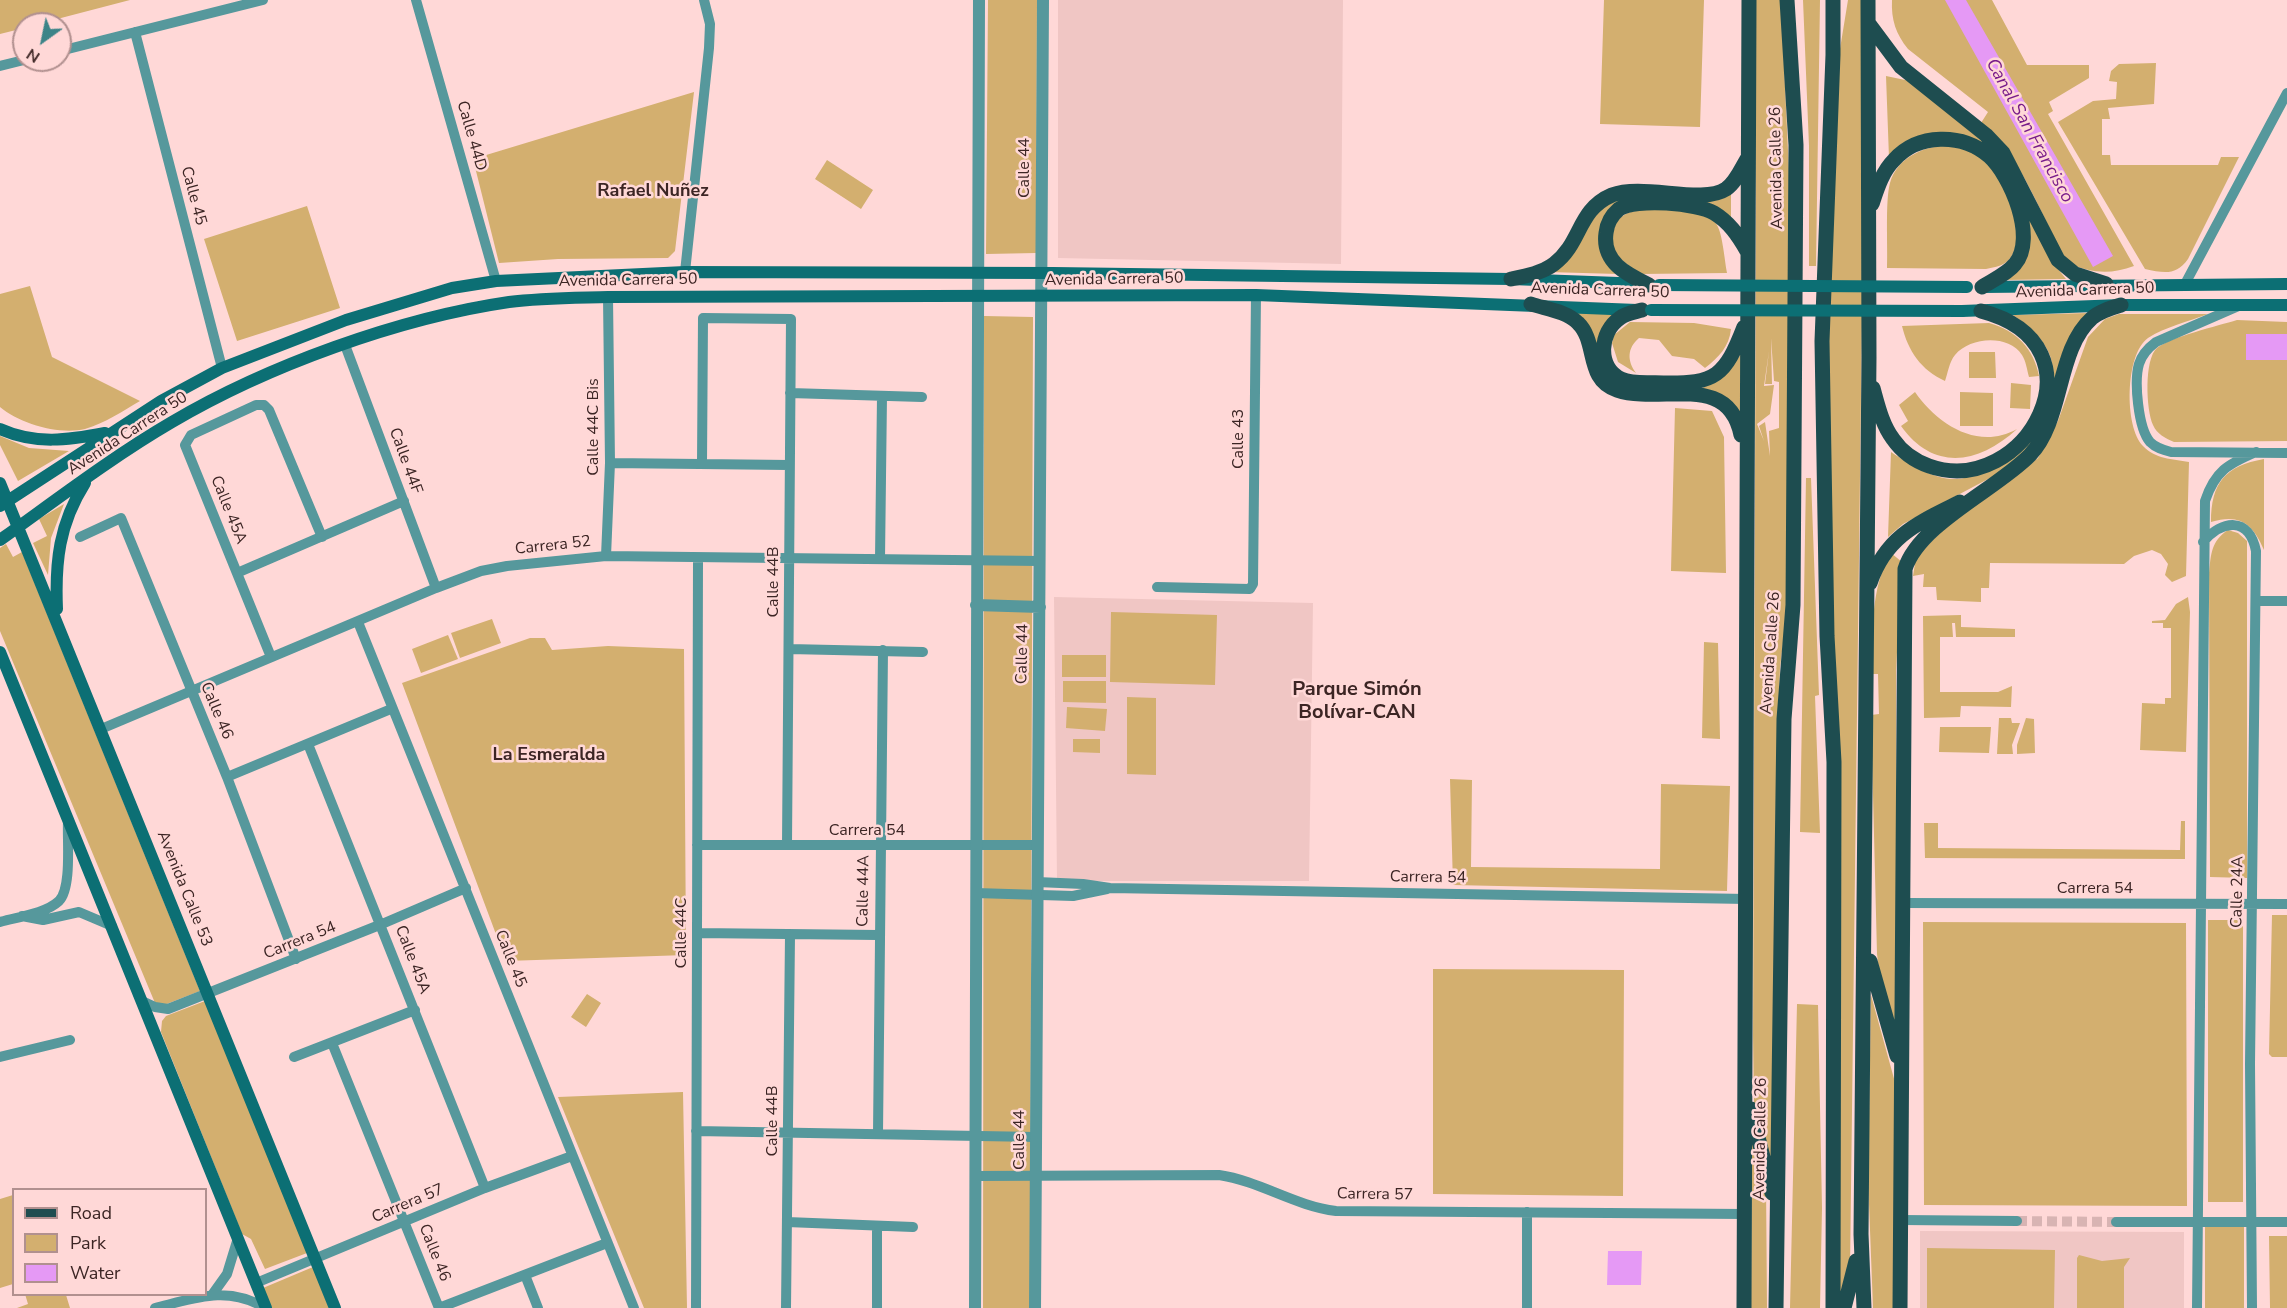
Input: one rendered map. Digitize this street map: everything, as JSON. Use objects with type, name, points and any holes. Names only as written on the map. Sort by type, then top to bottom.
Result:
[{"type":"main road","name":"Avenida Calle 26","points":[[1744,1308],[1749,0]]},
{"type":"main road","name":"Avenida Calle 26","points":[[1776,1308],[1784,730],[1794,593],[1796,145],[1787,0]]},
{"type":"main road","points":[[1833,0],[1822,341],[1827,636],[1834,762],[1833,1308]]},
{"type":"main road","points":[[1833,55],[1842,0]]},
{"type":"main road","points":[[1864,1308],[1861,1234],[1869,375],[1868,0]]},
{"type":"main road","points":[[1868,23],[1901,67],[1986,135],[2003,153],[2058,260],[2075,274],[2106,284]]},
{"type":"main road","points":[[1868,216],[1886,171],[1905,150],[1926,140],[1936,139],[1964,143],[1978,148],[1989,156],[2005,176],[2024,231],[2022,253],[2016,264],[1974,287]]},
{"type":"main road","points":[[1511,279],[1544,270],[1561,258],[1573,243],[1589,210],[1603,199],[1628,191],[1716,193],[1733,182],[1748,156]]},
{"type":"main road","points":[[1654,285],[1616,266],[1608,252],[1606,236],[1610,220],[1615,213],[1627,206],[1667,204],[1707,210],[1727,222],[1748,252]]},
{"type":"main road","name":"Avenida Carrera 50","points":[[4,503],[181,389],[222,368],[346,320],[452,288],[495,281],[685,273],[1041,273],[1511,279],[1654,285],[1974,287],[2287,284]]},
{"type":"main road","name":"Avenida Carrera 50","points":[[0,540],[88,478],[197,408],[292,363],[440,315],[509,302],[608,297],[1041,298],[1256,295],[1646,310],[1981,311],[2121,305],[2287,305]]},
{"type":"main road","points":[[1531,304],[1564,314],[1578,323],[1587,338],[1597,374],[1612,388],[1632,393],[1703,395],[1725,404],[1735,414],[1738,423],[1747,476]]},
{"type":"main road","points":[[1900,1308],[1905,569],[1918,546],[1933,531],[2019,465],[2042,439],[2072,353],[2084,327],[2098,314],[2121,305]]},
{"type":"main road","points":[[1646,310],[1626,314],[1614,323],[1603,349],[1604,358],[1612,372],[1621,379],[1633,382],[1690,383],[1711,377],[1730,358],[1747,318]]},
{"type":"main road","points":[[1869,375],[1887,429],[1897,445],[1910,456],[1940,470],[1958,471],[1974,469],[2006,455],[2025,437],[2040,415],[2048,380],[2045,362],[2038,344],[2028,333],[2005,318],[1981,311]]},
{"type":"main road","points":[[0,429],[23,437],[56,441],[112,432]]},
{"type":"main road","points":[[57,620],[55,572],[60,537],[71,507],[88,478]]},
{"type":"main road","name":"Avenida Calle 53","points":[[0,483],[4,503],[19,527],[335,1308]]},
{"type":"main road","points":[[1867,593],[1878,563],[1904,531],[1992,486]]},
{"type":"main road","points":[[0,652],[4,668],[68,815],[265,1308]]},
{"type":"main road","points":[[1863,926],[1873,977],[1902,1077]]},
{"type":"main road","points":[[1746,1088],[1777,1220]]},
{"type":"main road","points":[[1845,1308],[1861,1234]]},
{"type":"street","points":[[72,48],[263,0]]},
{"type":"street","name":"Calle 44D","points":[[416,0],[495,281]]},
{"type":"street","points":[[685,273],[709,48],[710,24],[704,0]]},
{"type":"street","points":[[975,1308],[979,0]]},
{"type":"street","name":"Calle 44","points":[[1035,1308],[1043,0]]},
{"type":"street","name":"Calle 45","points":[[135,32],[222,368]]},
{"type":"street","points":[[2185,284],[2287,93]]},
{"type":"street","name":"Calle 43","points":[[1157,587],[1250,589],[1253,584],[1256,295]]},
{"type":"street","name":"Calle 44C Bis","points":[[606,556],[610,463],[608,297]]},
{"type":"street","points":[[2242,304],[2156,342],[2142,356],[2137,373],[2140,421],[2150,441],[2159,448],[2171,452],[2287,453]]},
{"type":"street","name":"Calle 44B","points":[[702,463],[703,318],[791,319],[787,845]]},
{"type":"street","name":"Calle 44F","points":[[345,345],[436,588]]},
{"type":"street","points":[[790,393],[922,398]]},
{"type":"street","points":[[880,558],[882,396]]},
{"type":"street","name":"Calle 45A","points":[[271,657],[185,445],[186,440],[191,435],[256,405],[264,405],[269,410],[322,537]]},
{"type":"street","points":[[2197,1308],[2205,501],[2214,481],[2228,464],[2256,452]]},
{"type":"street","points":[[610,463],[789,465]]},
{"type":"street","points":[[237,573],[404,501]]},
{"type":"street","name":"Calle 46","points":[[80,537],[121,518],[227,777],[296,959]]},
{"type":"street","name":"Calle 24A","points":[[2203,542],[2213,531],[2223,525],[2237,525],[2247,532],[2256,551],[2250,1222],[2252,1308]]},
{"type":"street","name":"Carrera 52","points":[[101,729],[436,588],[507,566],[606,556],[1040,561]]},
{"type":"street","name":"Calle 44C","points":[[696,1308],[698,558]]},
{"type":"street","points":[[2257,600],[2287,601]]},
{"type":"street","points":[[976,605],[1040,607]]},
{"type":"street","name":"Calle 45","points":[[358,622],[391,709],[466,888],[634,1308]]},
{"type":"street","points":[[789,649],[923,652]]},
{"type":"street","name":"Calle 44A","points":[[878,1134],[878,935],[883,650]]},
{"type":"street","points":[[227,777],[391,709]]},
{"type":"street","name":"Calle 45A","points":[[309,744],[485,1188]]},
{"type":"street","points":[[0,922],[49,907],[59,901],[64,891],[68,815]]},
{"type":"street","name":"Carrera 54","points":[[697,845],[1038,845]]},
{"type":"street","name":"Carrera 54","points":[[976,893],[1083,884],[1110,888],[1746,899]]},
{"type":"street","name":"Carrera 54","points":[[142,1002],[168,1009],[296,959],[466,888]]},
{"type":"street","name":"Carrera 54","points":[[1902,903],[2287,904]]},
{"type":"street","points":[[22,916],[43,920],[79,912],[112,926]]},
{"type":"street","points":[[697,933],[878,935]]},
{"type":"street","name":"Calle 44B","points":[[786,1308],[790,935]]},
{"type":"street","points":[[294,1057],[415,1010]]},
{"type":"street","points":[[0,1057],[70,1040]]},
{"type":"street","name":"Calle 46","points":[[332,1043],[439,1308]]},
{"type":"street","points":[[696,1131],[1036,1137]]},
{"type":"street","name":"Carrera 57","points":[[256,1283],[485,1188],[573,1156]]},
{"type":"street","name":"Carrera 57","points":[[975,1176],[1219,1175],[1246,1181],[1328,1210],[1744,1214]]},
{"type":"street","points":[[1527,1212],[1527,1308]]},
{"type":"street","points":[[1901,1220],[2017,1221]]},
{"type":"street","points":[[787,1222],[914,1227]]},
{"type":"street","points":[[2116,1222],[2287,1222]]},
{"type":"street","points":[[877,1308],[878,1226]]},
{"type":"street","points":[[212,1295],[227,1274],[238,1238]]},
{"type":"street","points":[[439,1308],[607,1243]]},
{"type":"street","points":[[525,1275],[538,1308]]},
{"type":"street","points":[[156,1308],[212,1295],[244,1296],[265,1308]]},
{"type":"shaded area","points":[[1058,0],[1343,0],[1341,264],[1058,258]]},
{"type":"shaded area","points":[[1054,597],[1313,603],[1309,881],[1057,881]]},
{"type":"shaded area","points":[[1920,1231],[2184,1232],[2184,1308],[1920,1308]]},
{"type":"green space","points":[[0,0],[130,0],[72,15],[72,12],[12,12],[12,31],[0,34]]},
{"type":"green space","points":[[988,0],[1037,0],[1036,253],[986,254]]},
{"type":"green space","points":[[1604,0],[1704,0],[1700,127],[1600,124]]},
{"type":"green space","points":[[1754,0],[1781,0],[1791,215],[1788,603],[1780,667],[1776,789],[1774,1171],[1754,1104],[1756,198]],"holes":[[[1771,338],[1774,381],[1779,382],[1779,428],[1769,431],[1770,456],[1765,422],[1759,426],[1764,441],[1757,424],[1770,414],[1774,385],[1764,386],[1769,351],[1765,384],[1772,384]]]},
{"type":"green space","points":[[1803,0],[1820,0],[1816,266],[1809,266],[1809,146]]},
{"type":"green space","points":[[1848,0],[1864,0],[1864,158],[1850,1270],[1837,1308],[1833,642],[1827,355],[1839,55]]},
{"type":"green space","points":[[1892,0],[1992,0],[2027,65],[2089,65],[2089,78],[2049,102],[2053,111],[2048,114],[2134,266],[2117,271],[2101,272],[2068,263],[2020,171],[1996,138],[1981,123],[1988,112],[1908,49],[1895,26]]},
{"type":"green space","points":[[2156,63],[2154,104],[2108,108],[2110,119],[2102,119],[2102,155],[2110,155],[2111,165],[2218,165],[2221,157],[2239,157],[2188,259],[2179,268],[2169,272],[2145,269],[2058,122],[2093,101],[2116,99],[2117,82],[2109,81],[2111,71],[2119,64]]},
{"type":"green space","points":[[1886,76],[1910,81],[1995,150],[2054,264],[2066,279],[2004,280],[2020,266],[2010,179],[1948,135],[1889,158]]},
{"type":"green space","points":[[694,92],[675,251],[668,258],[558,259],[499,263],[473,159]]},
{"type":"green space","points":[[1949,145],[1969,151],[1982,159],[2000,181],[2016,222],[2016,247],[2011,257],[2003,264],[1986,269],[1887,268],[1888,201],[1890,183],[1894,174],[1905,160],[1913,155],[1931,148]]},
{"type":"green space","points":[[827,160],[873,190],[861,209],[815,179]]},
{"type":"green space","points":[[1731,192],[1731,220],[1652,199],[1606,219],[1618,274],[1548,272],[1593,212],[1619,197]]},
{"type":"green space","points":[[307,206],[340,308],[237,341],[204,239]]},
{"type":"green space","points":[[1659,208],[1695,213],[1713,220],[1721,238],[1727,273],[1640,274],[1612,253],[1614,230],[1622,217],[1636,211]]},
{"type":"green space","points":[[30,286],[52,357],[140,401],[100,424],[75,430],[40,427],[0,407],[0,294]]},
{"type":"green space","points":[[1575,311],[1621,312],[1598,354]]},
{"type":"green space","points":[[2089,313],[2032,445],[2007,469],[1903,524],[1888,537],[1891,452],[1914,467],[1931,474],[1949,479],[1960,479],[1991,469],[2017,455],[2026,446],[2042,421],[2051,391],[2052,363],[2048,351],[2037,335],[2013,315]]},
{"type":"green space","points":[[2119,314],[2208,314],[2170,327],[2148,338],[2140,346],[2131,374],[2130,408],[2137,437],[2153,454],[2189,462],[2186,576],[2172,582],[2165,575],[2168,564],[2161,554],[2152,550],[2134,556],[2124,564],[1990,563],[1989,588],[1981,588],[1981,602],[1937,600],[1936,587],[1923,587],[1924,574],[1913,576],[1916,557],[1945,528],[2038,458],[2058,421],[2088,337],[2105,319]]},
{"type":"green space","points":[[984,316],[1033,317],[1030,1308],[983,1308]]},
{"type":"green space","points":[[2237,320],[2287,322],[2287,441],[2174,442],[2164,437],[2155,428],[2149,408],[2148,373],[2153,354],[2157,348],[2172,340]]},
{"type":"green space","points":[[1630,322],[1694,323],[1731,329],[1722,351],[1705,368],[1694,359],[1672,356],[1659,340],[1639,338],[1630,350],[1631,364],[1636,373],[1618,362],[1612,343],[1614,335]]},
{"type":"green space","points":[[1989,323],[2008,330],[2022,342],[2033,357],[2039,376],[2029,377],[2023,357],[2016,348],[1999,341],[1989,340],[1970,344],[1955,355],[1945,381],[1929,371],[1917,359],[1908,344],[1902,326]]},
{"type":"green space","points":[[1969,352],[1995,352],[1996,378],[1969,378]]},
{"type":"green space","points":[[1742,353],[1741,413],[1699,390],[1725,375]]},
{"type":"green space","points":[[2011,383],[2031,385],[2030,409],[2010,408]]},
{"type":"green space","points":[[1915,392],[1935,414],[1960,431],[1988,437],[2017,429],[1987,450],[1972,456],[1957,458],[1928,451],[1914,441],[1901,426],[1908,421],[1899,405]]},
{"type":"green space","points":[[1960,392],[1993,393],[1993,426],[1960,426]]},
{"type":"green space","points":[[1675,408],[1712,411],[1724,437],[1726,573],[1671,571]]},
{"type":"green space","points":[[0,436],[29,448],[69,451],[18,481],[0,445]]},
{"type":"green space","points":[[2264,459],[2264,550],[2255,533],[2244,523],[2230,519],[2211,522],[2214,497],[2223,478],[2239,466]]},
{"type":"green space","points":[[1806,478],[1811,478],[1819,695],[1815,696],[1820,833],[1800,832]]},
{"type":"green space","points":[[64,504],[51,538],[48,575],[33,543],[47,536],[39,519]]},
{"type":"green space","points":[[2228,530],[2238,533],[2247,541],[2247,878],[2210,877],[2209,573],[2215,543]]},
{"type":"green space","points":[[6,544],[13,557],[22,552],[200,991],[164,1005],[155,1003],[0,631],[0,548]]},
{"type":"green space","points":[[1891,553],[1902,562],[1896,670],[1896,1036],[1882,995],[1877,954],[1871,715],[1879,714],[1878,674],[1870,674],[1876,596],[1884,566]]},
{"type":"green space","points":[[2188,597],[2190,612],[2186,752],[2140,750],[2142,703],[2165,704],[2165,698],[2171,698],[2171,628],[2163,628],[2163,623],[2152,623],[2152,621],[2165,620],[2176,604]]},
{"type":"green space","points":[[1111,612],[1217,615],[1215,685],[1110,682]]},
{"type":"green space","points":[[1961,615],[1961,627],[2015,629],[2015,637],[1956,637],[1955,623],[1952,623],[1953,637],[1940,637],[1940,692],[1998,692],[2012,686],[2011,707],[1961,706],[1960,717],[1924,718],[1923,616]]},
{"type":"green space","points":[[492,619],[501,643],[460,658],[451,633]]},
{"type":"green space","points":[[448,635],[458,659],[421,673],[412,649]]},
{"type":"green space","points":[[530,638],[545,638],[552,650],[608,646],[684,649],[686,955],[506,961],[402,683]]},
{"type":"green space","points":[[1704,642],[1718,643],[1720,739],[1702,738]]},
{"type":"green space","points":[[1062,655],[1106,655],[1106,677],[1062,677]]},
{"type":"green space","points":[[1063,681],[1106,681],[1106,703],[1063,702]]},
{"type":"green space","points":[[1127,697],[1156,698],[1156,775],[1127,774]]},
{"type":"green space","points":[[1067,707],[1107,709],[1105,731],[1066,728]]},
{"type":"green space","points":[[1999,718],[2011,718],[2012,723],[2020,723],[2012,745],[2013,754],[1997,754]]},
{"type":"green space","points":[[2026,718],[2034,719],[2035,753],[2017,754],[2017,745]]},
{"type":"green space","points":[[1940,727],[1991,727],[1989,753],[1939,752]]},
{"type":"green space","points":[[1073,739],[1100,739],[1100,753],[1073,752]]},
{"type":"green space","points":[[1450,779],[1472,780],[1471,867],[1660,869],[1661,784],[1730,786],[1727,891],[1453,885]]},
{"type":"green space","points":[[2181,821],[2185,821],[2185,859],[1925,858],[1924,823],[1938,823],[1938,848],[2180,850]]},
{"type":"green space","points":[[2272,915],[2287,915],[2287,1057],[2272,1057],[2269,1054]]},
{"type":"green space","points":[[2208,920],[2243,920],[2243,1202],[2208,1202]]},
{"type":"green space","points":[[1923,922],[2186,923],[2187,1206],[1924,1205]]},
{"type":"green space","points":[[1433,969],[1624,970],[1623,1196],[1433,1194]]},
{"type":"green space","points":[[587,994],[601,1003],[586,1027],[571,1017]]},
{"type":"green space","points":[[1871,995],[1896,1086],[1894,1308],[1873,1308],[1868,1178]]},
{"type":"green space","points":[[205,1001],[307,1253],[265,1269],[251,1239],[242,1234],[161,1032],[162,1021],[166,1016]]},
{"type":"green space","points":[[1797,1004],[1818,1005],[1822,1208],[1820,1308],[1790,1308]]},
{"type":"green space","points":[[683,1092],[687,1308],[644,1308],[558,1097]]},
{"type":"green space","points":[[1752,1137],[1766,1182],[1767,1308],[1751,1308]]},
{"type":"green space","points":[[12,1195],[12,1284],[0,1288],[0,1199]]},
{"type":"green space","points":[[2205,1227],[2244,1227],[2244,1308],[2205,1308]]},
{"type":"green space","points":[[2269,1236],[2287,1236],[2287,1308],[2270,1308]]},
{"type":"green space","points":[[1927,1248],[2055,1250],[2054,1308],[1927,1308]]},
{"type":"green space","points":[[2079,1255],[2102,1261],[2130,1258],[2124,1267],[2124,1308],[2077,1308],[2077,1258]]},
{"type":"green space","points":[[313,1267],[329,1308],[271,1308],[263,1288]]},
{"type":"green space","points":[[26,1296],[66,1296],[70,1308],[17,1308],[28,1304]]},
{"type":"water","name":"Canal San Francisco","points":[[1945,0],[1966,0],[2113,256],[2093,267]]},
{"type":"water","points":[[2246,334],[2287,334],[2287,360],[2246,360]]},
{"type":"water","points":[[1608,1251],[1642,1251],[1641,1285],[1607,1285]]},
{"type":"tunnel","points":[[2017,1221],[2116,1222]]},
{"type":"district","name":"Rafael Nuñez","points":[[653,192]]},
{"type":"district","name":"Parque Simón Bolívar-CAN","points":[[1357,702]]},
{"type":"district","name":"La Esmeralda","points":[[549,756]]}]
